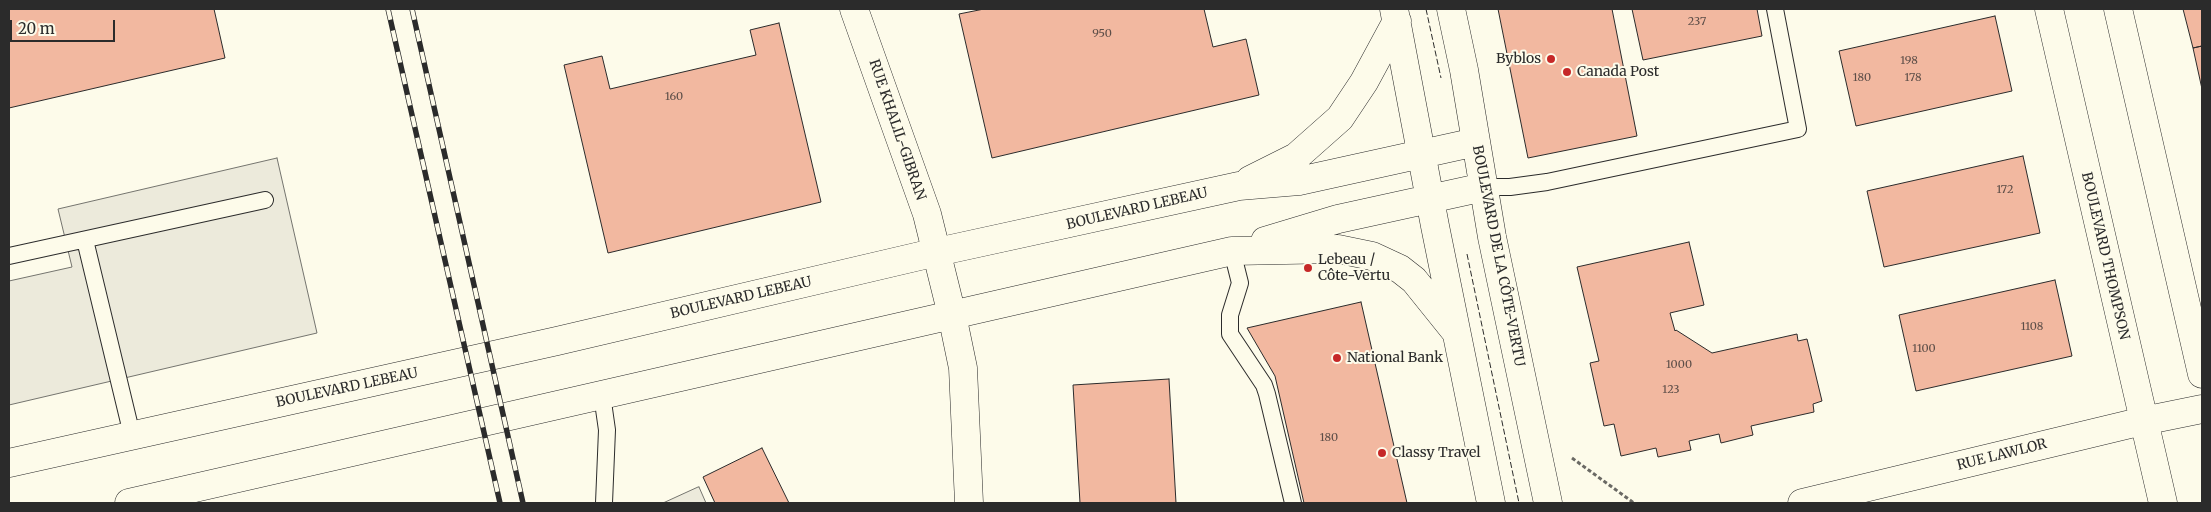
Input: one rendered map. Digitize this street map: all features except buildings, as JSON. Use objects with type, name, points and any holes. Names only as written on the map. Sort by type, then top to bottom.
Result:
[{"type":"street","name":"RUE KHALIL-GIBRAN","points":[[854,9],[924,207],[952,315],[963,368],[969,503]]},
{"type":"street","name":"BOULEVARD DE LA CÔTE-VERTU","points":[[1451,9],[1494,247],[1548,503]]},
{"type":"street","name":"BOULEVARD THOMPSON","points":[[2049,9],[2163,503]]},
{"type":"street","points":[[2118,9],[2202,374]]},
{"type":"street","points":[[1395,15],[1491,503]]},
{"type":"street","points":[[1240,186],[1296,156],[1340,118],[1364,82],[1395,15]]},
{"type":"street","name":"BOULEVARD LEBEAU","points":[[9,463],[528,347],[937,252],[1240,186],[1299,181],[1476,142]]},
{"type":"street","points":[[129,503],[1232,251],[1338,219],[1484,187]]},
{"type":"street","points":[[1232,251],[1338,249],[1372,256],[1400,269],[1414,280],[1456,331]]},
{"type":"street","name":"RUE LAWLOR","points":[[1802,503],[2143,421],[2202,409]]},
{"type":"lane","points":[[1484,187],[1510,187],[1547,182],[1798,129],[1775,9]]},
{"type":"lane","points":[[9,256],[265,200]]},
{"type":"lane","points":[[85,240],[132,435]]},
{"type":"lane","points":[[1232,251],[1240,283],[1230,315],[1230,334],[1268,394],[1293,503]]},
{"type":"lane","points":[[602,395],[607,430],[604,503]]},
{"type":"path","points":[[1569,456],[1634,503]]},
{"type":"shaded area","points":[[277,158],[317,333],[9,405],[9,281],[72,267],[58,209]]},
{"type":"shaded area","points":[[698,487],[706,503],[663,503]]},
{"type":"railway","points":[[388,9],[500,503]]},
{"type":"railway","points":[[412,9],[523,503]]},
{"type":"fence","points":[[1426,9],[1441,78]]},
{"type":"fence","points":[[1467,254],[1519,503]]},
{"type":"place","name":"Byblos","points":[[1551,59]]},
{"type":"place","name":"Canada Post","points":[[1567,72]]},
{"type":"place","name":"Lebeau / Côte-Vertu","points":[[1308,268]]},
{"type":"place","name":"National Bank","points":[[1337,358]]},
{"type":"place","name":"Classy Travel","points":[[1382,453]]}]
